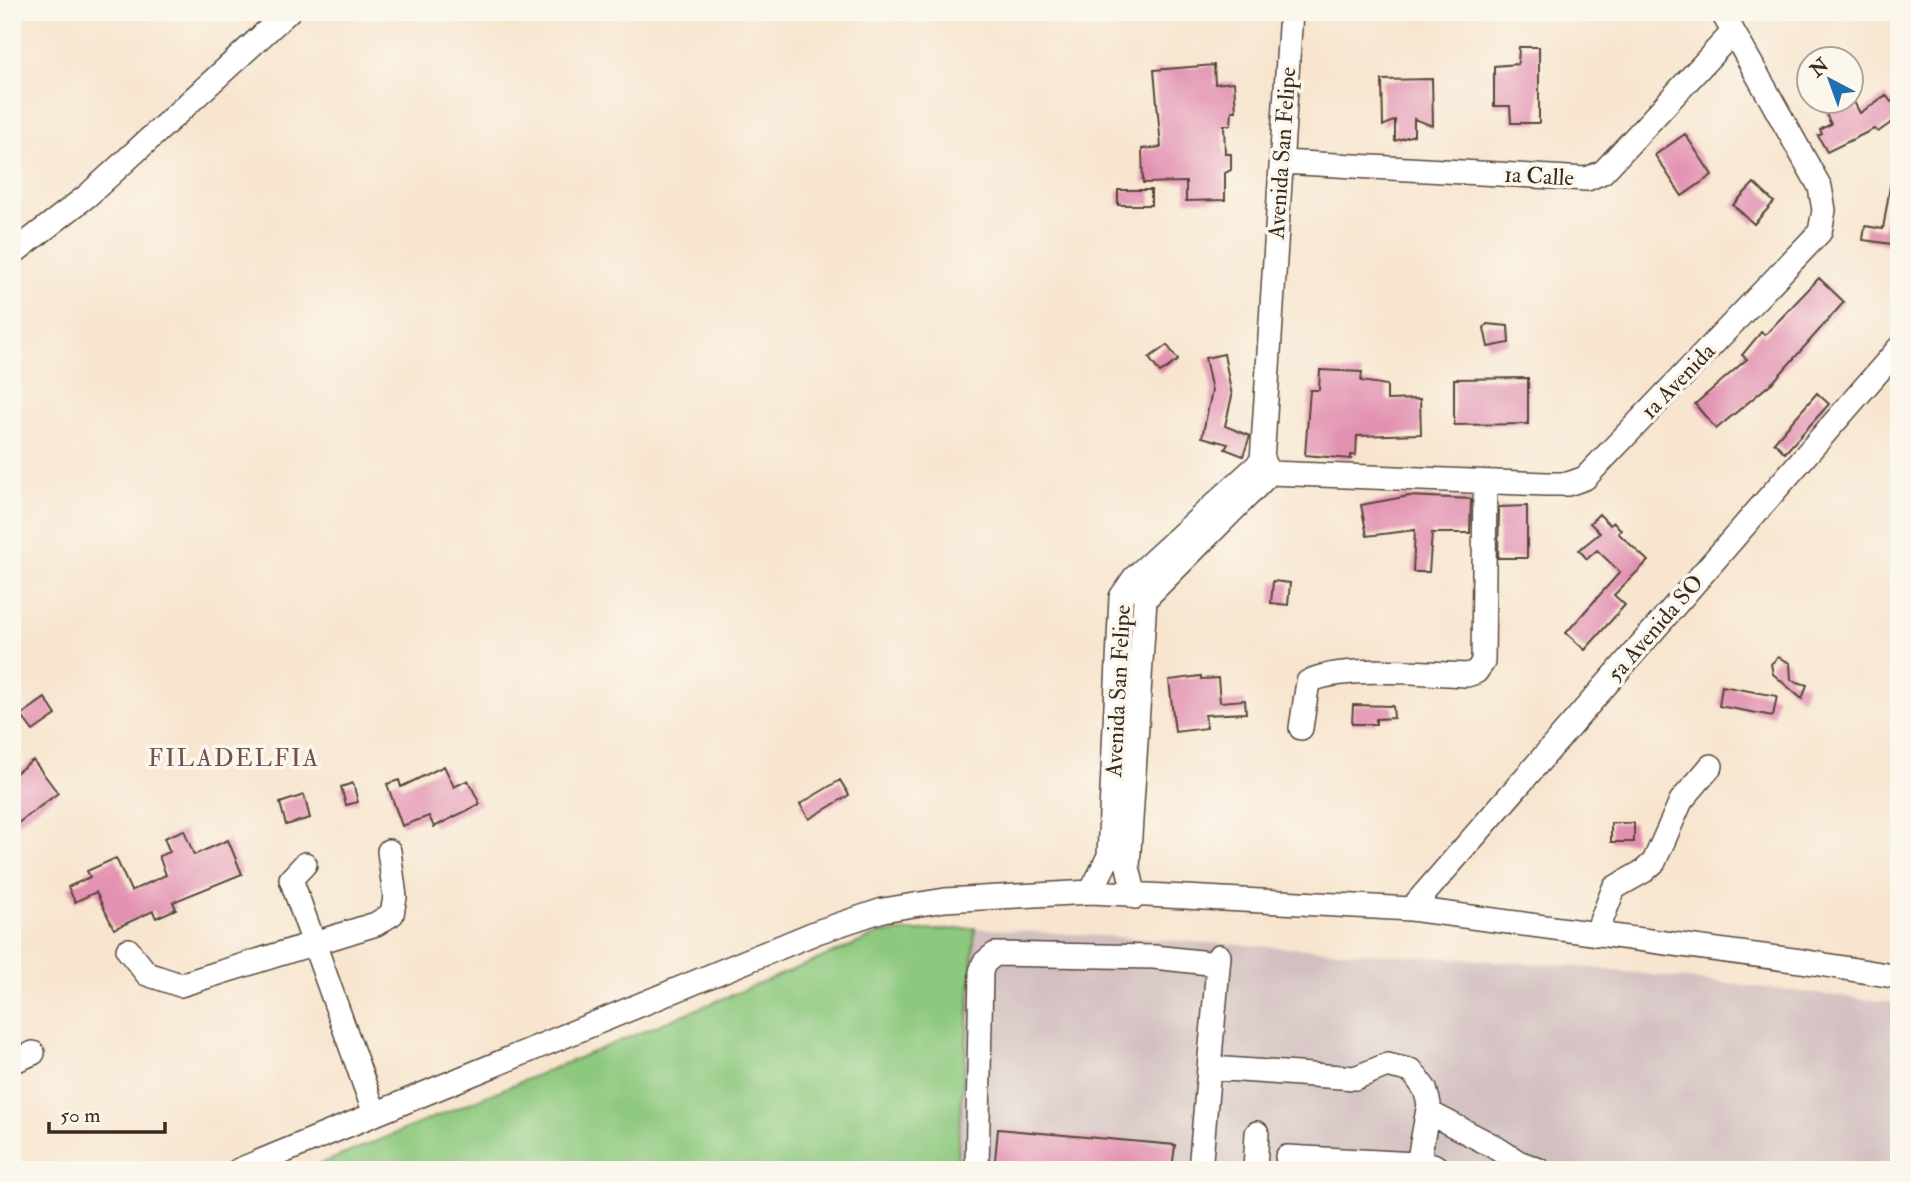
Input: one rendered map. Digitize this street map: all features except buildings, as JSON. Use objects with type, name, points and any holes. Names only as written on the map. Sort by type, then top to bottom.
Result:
[{"type":"street","points":[[12,254],[87,196],[288,12]]},
{"type":"street","name":"Avenida San Felipe","points":[[1135,897],[1128,867],[1145,599],[1266,467],[1291,12]]},
{"type":"street","name":"1a Calle","points":[[1282,162],[1587,178],[1603,172],[1727,22]]},
{"type":"street","name":"1a Avenida","points":[[1266,467],[1485,482],[1569,484],[1585,478],[1820,232],[1824,210],[1820,187],[1727,22]]},
{"type":"street","name":"5a Avenida SO","points":[[1411,909],[1899,348]]},
{"type":"street","name":"Avenida San Felipe","points":[[1091,892],[1110,856],[1121,597],[1134,578],[1266,467]]},
{"type":"street","points":[[1301,728],[1308,682],[1319,676],[1342,673],[1476,673],[1483,662],[1485,482]]},
{"type":"street","points":[[1596,933],[1614,888],[1648,869],[1654,862],[1681,801],[1711,766]]},
{"type":"street","points":[[128,950],[147,974],[180,985],[376,924],[392,914],[395,897],[388,851]]},
{"type":"street","points":[[305,864],[291,879],[295,895],[315,942],[375,1114]]},
{"type":"street","points":[[239,1170],[817,932],[883,910],[945,900],[1091,892],[1135,897],[1411,909],[1899,977]]},
{"type":"street","points":[[977,1170],[981,972],[984,963],[995,954],[1054,953],[1218,960],[1211,1068],[1200,1170]]},
{"type":"street","points":[[1211,1068],[1355,1078],[1387,1065],[1412,1071],[1425,1089],[1428,1112],[1418,1164]]},
{"type":"street","points":[[1428,1112],[1493,1146],[1518,1163],[1539,1170]]},
{"type":"street","points":[[1255,1170],[1256,1133]]},
{"type":"street","points":[[1287,1157],[1433,1165],[1441,1170]]},
{"type":"shaded area","points":[[975,928],[1573,966],[1899,1003],[1899,1170],[956,1170]]},
{"type":"green space","points":[[975,928],[956,1170],[306,1170],[882,933]]},
{"type":"district","name":"FILADELFIA","points":[[234,758]]}]
